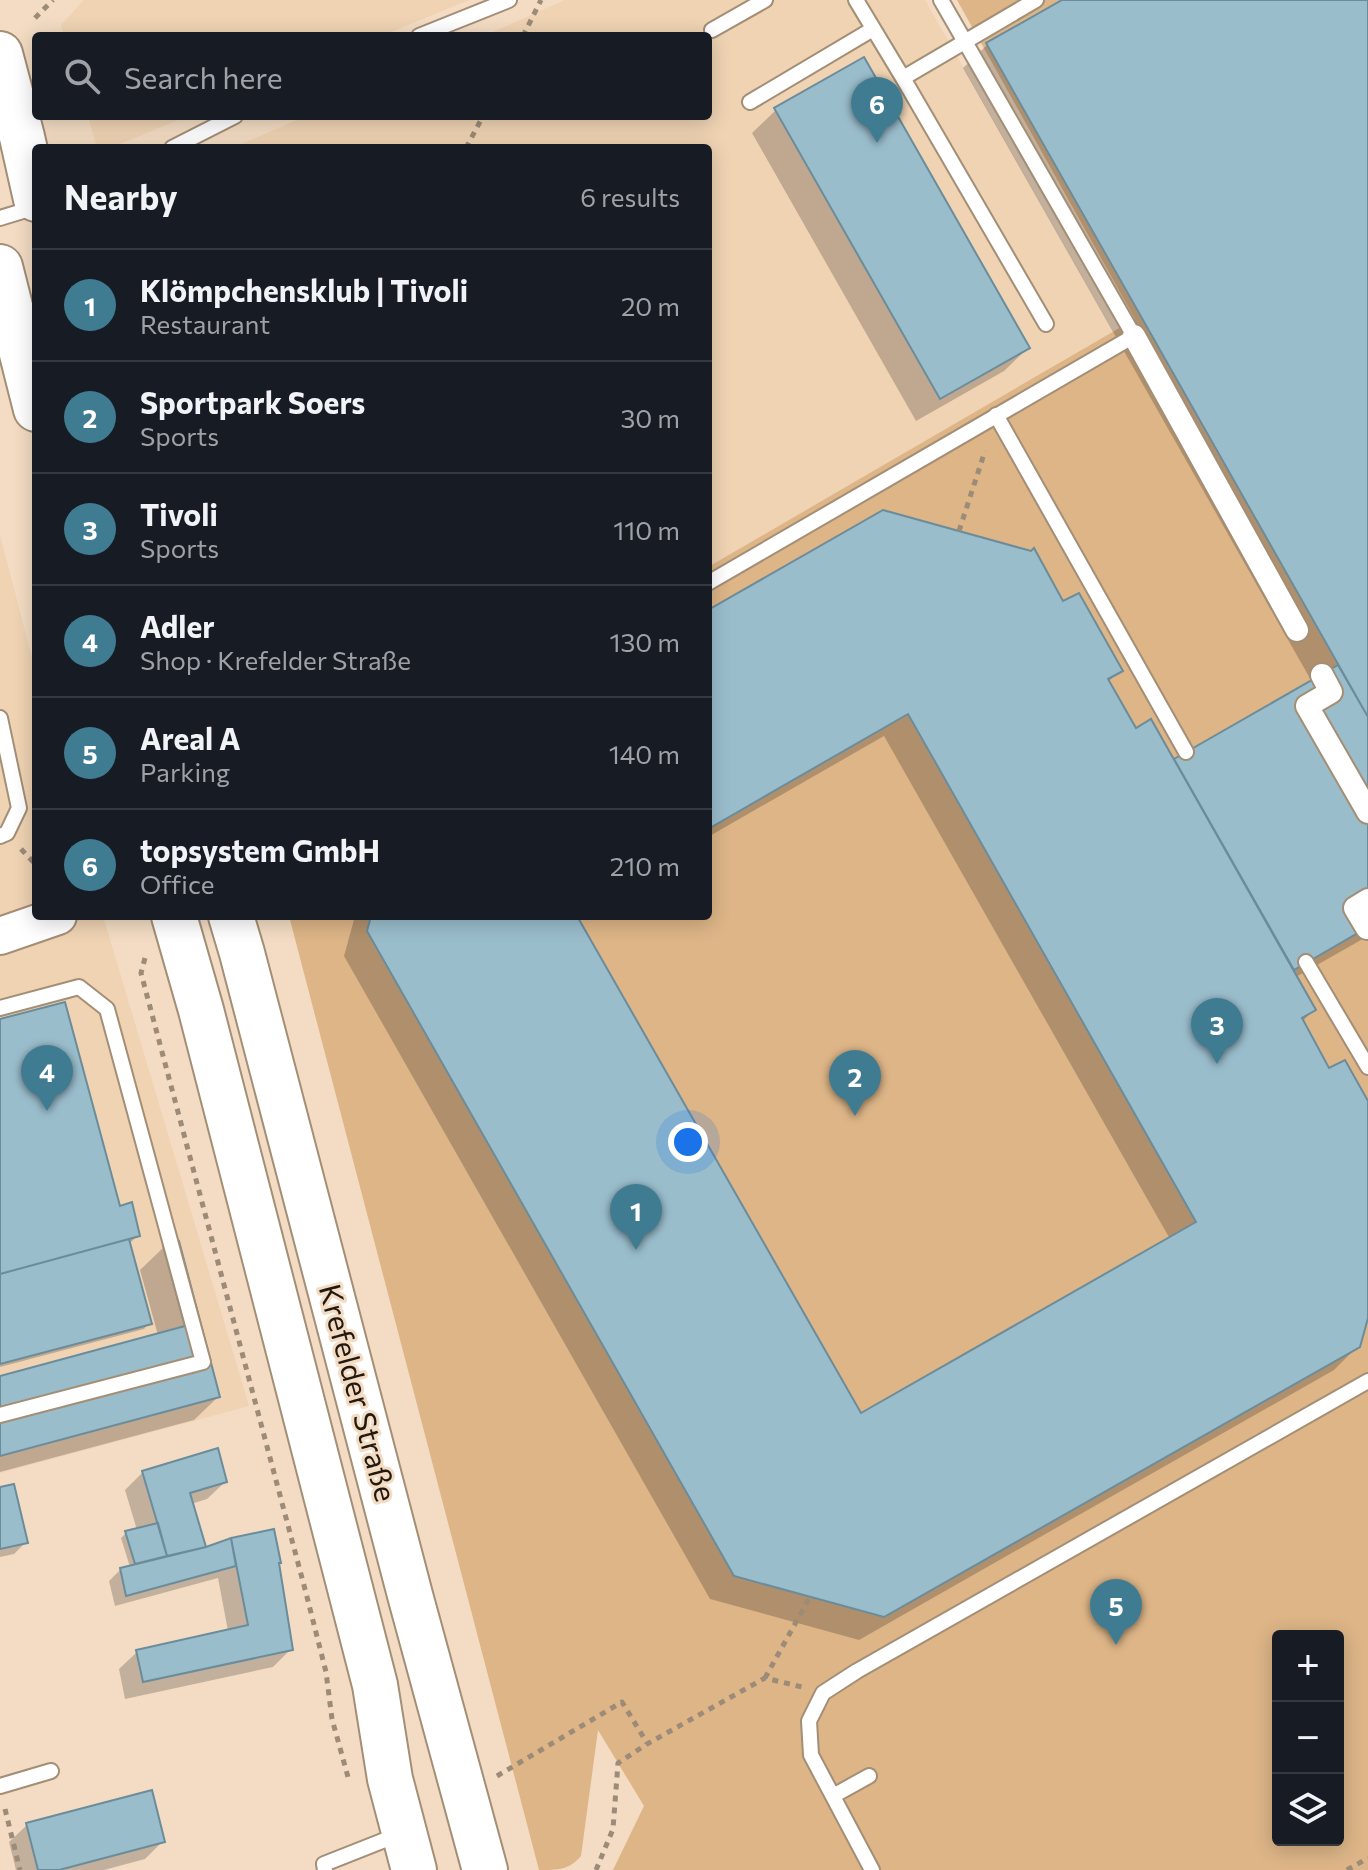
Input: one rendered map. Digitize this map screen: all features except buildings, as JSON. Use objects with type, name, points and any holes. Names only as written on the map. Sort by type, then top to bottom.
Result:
[{"type":"main road","points":[[0,54],[32,181]]},
{"type":"main road","points":[[0,267],[32,393]]},
{"type":"main road","name":"Krefelder Straße","points":[[175,920],[375,1685],[390,1779],[409,1851]]},
{"type":"main road","name":"Krefelder Straße","points":[[232,920],[485,1870]]},
{"type":"street","points":[[1134,336],[1297,630]]},
{"type":"street","points":[[1322,675],[1331,692],[1307,706],[1368,812]]},
{"type":"street","points":[[1367,928],[1355,908],[1368,900]]},
{"type":"street","points":[[0,936],[46,920]]},
{"type":"lane","points":[[429,32],[509,0]]},
{"type":"lane","points":[[712,30],[765,0]]},
{"type":"lane","points":[[856,0],[1046,324]]},
{"type":"lane","points":[[712,581],[1134,336],[941,0]]},
{"type":"lane","points":[[903,78],[1036,0]]},
{"type":"lane","points":[[750,102],[873,29]]},
{"type":"lane","points":[[991,89],[1006,80]]},
{"type":"lane","points":[[180,144],[227,120]]},
{"type":"lane","points":[[0,218],[32,208]]},
{"type":"lane","points":[[996,415],[1186,752]]},
{"type":"lane","points":[[0,718],[19,808],[7,833],[0,836]]},
{"type":"lane","points":[[1306,962],[1368,1067]]},
{"type":"lane","points":[[0,1008],[79,987],[107,1009],[203,1362],[0,1415]]},
{"type":"lane","points":[[872,1870],[811,1755],[809,1721],[823,1693],[1368,1381]]},
{"type":"lane","points":[[2,1793],[51,1771]]},
{"type":"lane","points":[[833,1796],[869,1776]]},
{"type":"lane","points":[[325,1870],[324,1864],[409,1851]]},
{"type":"path","points":[[35,18],[53,0]]},
{"type":"path","points":[[525,32],[541,0]]},
{"type":"path","points":[[468,144],[481,120]]},
{"type":"path","points":[[959,531],[996,415]]},
{"type":"path","points":[[28,857],[32,861]]},
{"type":"path","points":[[141,973],[291,1532],[326,1672],[332,1719],[352,1789]]},
{"type":"path","points":[[596,1870],[613,1829],[618,1763],[765,1678],[810,1597]]},
{"type":"path","points":[[765,1678],[823,1693]]},
{"type":"path","points":[[465,1794],[622,1702],[647,1744]]},
{"type":"path","points":[[2,1793],[20,1870]]},
{"type":"path","points":[[1347,1870],[1368,1858]]},
{"type":"shaded area","points":[[84,0],[469,0],[391,32],[63,32],[61,25]]},
{"type":"shaded area","points":[[565,0],[925,0],[1114,332],[712,565],[712,144],[242,144],[296,120],[712,120],[712,32],[493,32]]},
{"type":"shaded area","points":[[957,0],[1368,0],[1368,1870],[613,1870],[644,1806],[598,1730],[581,1856],[563,1868],[539,1870],[290,920],[712,920],[712,565],[1135,319]]},
{"type":"shaded area","points":[[89,120],[178,120],[120,144],[96,144]]},
{"type":"shaded area","points":[[0,535],[32,658],[32,920],[104,920],[249,1406],[0,1473]]},
{"type":"place","name":"topsystem GmbH","points":[[877,143]]},
{"type":"place","name":"Tivoli","points":[[1217,1064]]},
{"type":"place","name":"Adler","points":[[47,1111]]},
{"type":"place","name":"Sportpark Soers","points":[[855,1116]]},
{"type":"place","name":"Klömpchensklub | Tivoli","points":[[636,1250]]},
{"type":"place","name":"Areal A","points":[[1116,1645]]}]
